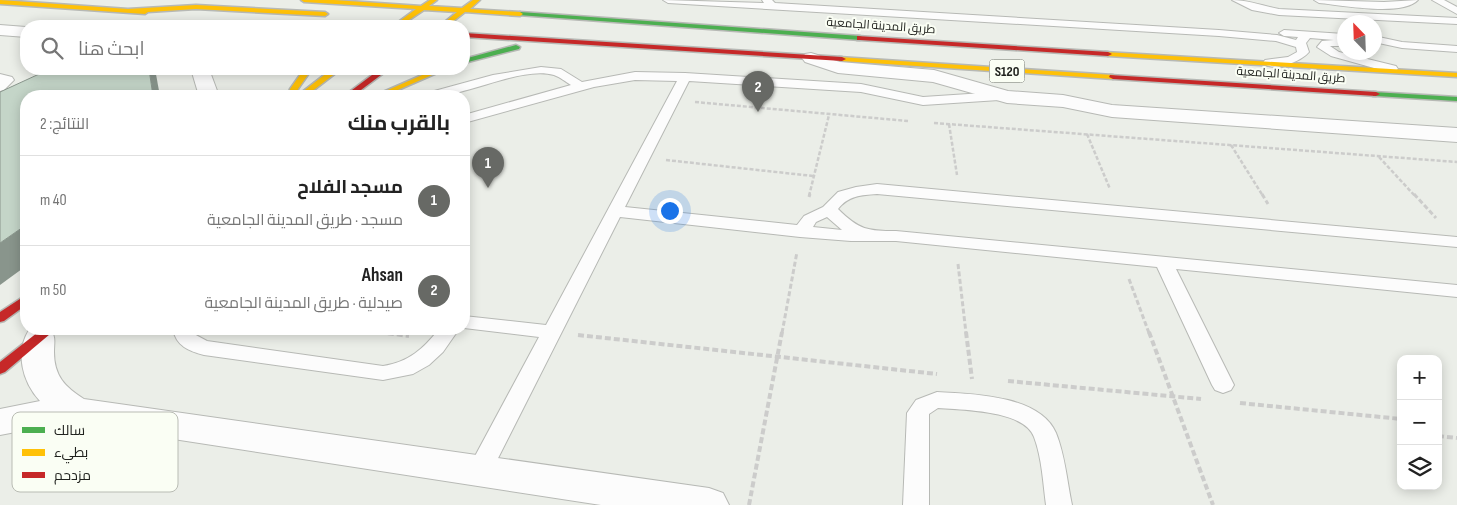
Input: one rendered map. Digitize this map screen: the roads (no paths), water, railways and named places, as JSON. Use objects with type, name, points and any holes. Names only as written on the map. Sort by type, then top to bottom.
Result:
[{"type":"main road","name":"طريق المدينة الجامعية","points":[[304,0],[463,12],[634,21],[806,35],[1457,75]]},
{"type":"main road","points":[[409,20],[434,0]]},
{"type":"main road","points":[[444,20],[463,12],[477,0]]},
{"type":"main road","points":[[0,2],[232,20]]},
{"type":"main road","points":[[551,5],[614,14],[634,21]]},
{"type":"main road","points":[[126,11],[196,7],[335,15]]},
{"type":"main road","points":[[418,20],[463,12]]},
{"type":"main road","points":[[470,25],[747,40],[777,39],[806,35]]},
{"type":"main road","name":"طريق المدينة الجامعية","points":[[470,36],[557,43],[1457,99]]},
{"type":"main road","points":[[470,59],[515,47],[557,43]]},
{"type":"main road","points":[[294,90],[304,75]]},
{"type":"main road","points":[[309,90],[329,75]]},
{"type":"main road","points":[[356,90],[377,75]]},
{"type":"main road","points":[[390,90],[426,75]]},
{"type":"main road","points":[[0,318],[20,303]]},
{"type":"main road","points":[[0,369],[42,335]]},
{"type":"street","points":[[0,30],[20,32]]},
{"type":"street","points":[[811,58],[838,67],[913,73],[947,78],[999,96],[1076,103],[1124,112],[1457,135]]},
{"type":"street","points":[[202,75],[207,90]]},
{"type":"street","points":[[44,335],[37,354],[38,371],[45,386],[58,400],[76,411]]},
{"type":"street","points":[[65,412],[83,412]]},
{"type":"street","points":[[178,426],[709,505]]},
{"type":"lane","points":[[668,0],[770,3],[1219,33],[1277,38],[1301,45]]},
{"type":"lane","points":[[1237,0],[1256,8],[1279,12],[1457,20]]},
{"type":"lane","points":[[1319,0],[1384,4],[1405,4],[1414,0]]},
{"type":"lane","points":[[1368,0],[1384,4]]},
{"type":"lane","points":[[1437,0],[1453,9],[1450,12],[1457,20]]},
{"type":"lane","points":[[1219,33],[1254,31],[1337,37]]},
{"type":"lane","points":[[1264,63],[1296,58],[1304,52],[1301,39],[1311,35]]},
{"type":"lane","points":[[1382,41],[1402,45]]},
{"type":"lane","points":[[1337,43],[1326,43],[1323,47],[1337,55]]},
{"type":"lane","points":[[1438,47],[1457,43]]},
{"type":"lane","points":[[1382,45],[1457,49]]},
{"type":"lane","points":[[1353,60],[1412,72]]},
{"type":"lane","points":[[457,90],[535,71],[555,71],[580,86]]},
{"type":"lane","points":[[470,117],[580,86],[635,76],[685,77],[861,88],[911,100],[999,96]]},
{"type":"lane","points":[[479,471],[685,77]]},
{"type":"lane","points":[[0,78],[8,80],[0,87]]},
{"type":"lane","points":[[935,100],[950,93],[952,88],[947,78]]},
{"type":"lane","points":[[800,232],[810,218],[829,210],[840,197],[863,190],[876,189],[1457,242]]},
{"type":"lane","points":[[829,210],[844,224],[866,236]]},
{"type":"lane","points":[[614,212],[800,232],[896,236],[1457,291]]},
{"type":"lane","points":[[1164,262],[1223,385]]},
{"type":"lane","points":[[470,323],[552,332]]},
{"type":"lane","points":[[184,335],[191,343],[204,348],[383,373],[397,372],[422,362],[432,354],[445,335]]},
{"type":"lane","points":[[916,505],[918,413],[922,407],[936,400],[975,404],[1024,413],[1040,426],[1045,434],[1059,505]]},
{"type":"place","name":"Ahsan","points":[[758,112]]},
{"type":"place","name":"مسجد الفلاح","points":[[488,188]]}]
